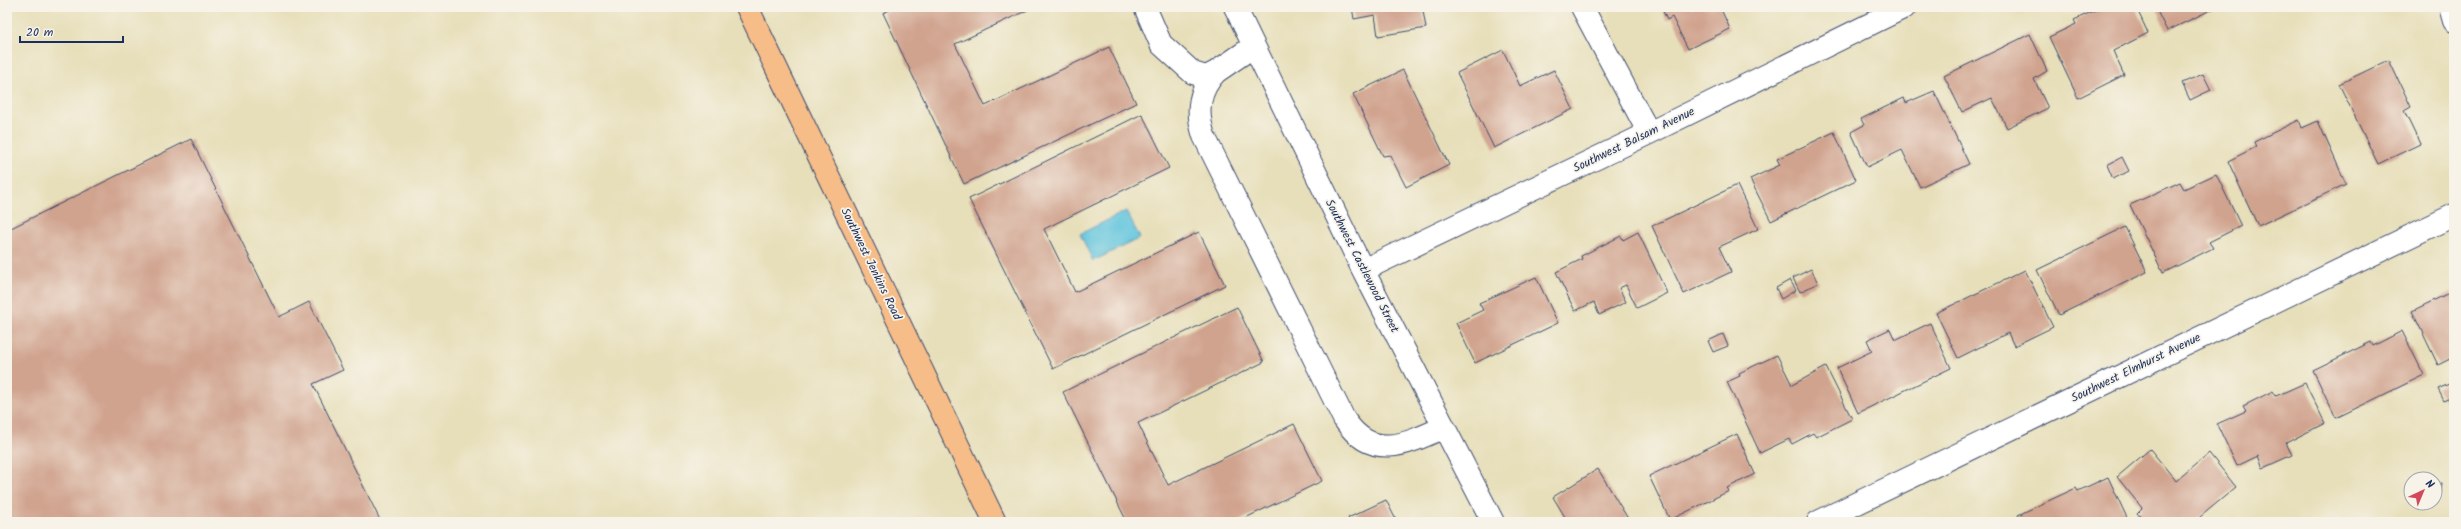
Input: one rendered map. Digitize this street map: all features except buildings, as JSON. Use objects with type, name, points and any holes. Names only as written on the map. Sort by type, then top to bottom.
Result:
[{"type":"main road","name":"Southwest Jenkins Road","points":[[747,7],[995,522]]},
{"type":"street","points":[[1145,7],[1161,44],[1170,54],[1193,73],[1206,77],[1216,72],[1254,46]]},
{"type":"street","name":"Southwest Castlewood Street","points":[[1235,7],[1362,270],[1493,522]]},
{"type":"street","points":[[1582,7],[1649,133]]},
{"type":"street","name":"Southwest Balsam Avenue","points":[[1362,270],[1649,133],[1905,7]]},
{"type":"street","points":[[2450,7],[2454,21]]},
{"type":"street","points":[[1216,72],[1202,92],[1198,109],[1203,131],[1344,419],[1353,432],[1366,442],[1382,447],[1417,440],[1444,427]]},
{"type":"street","name":"Southwest Elmhurst Avenue","points":[[1818,522],[2454,215]]},
{"type":"water","points":[[1126,211],[1140,238],[1093,261],[1080,234]]}]
